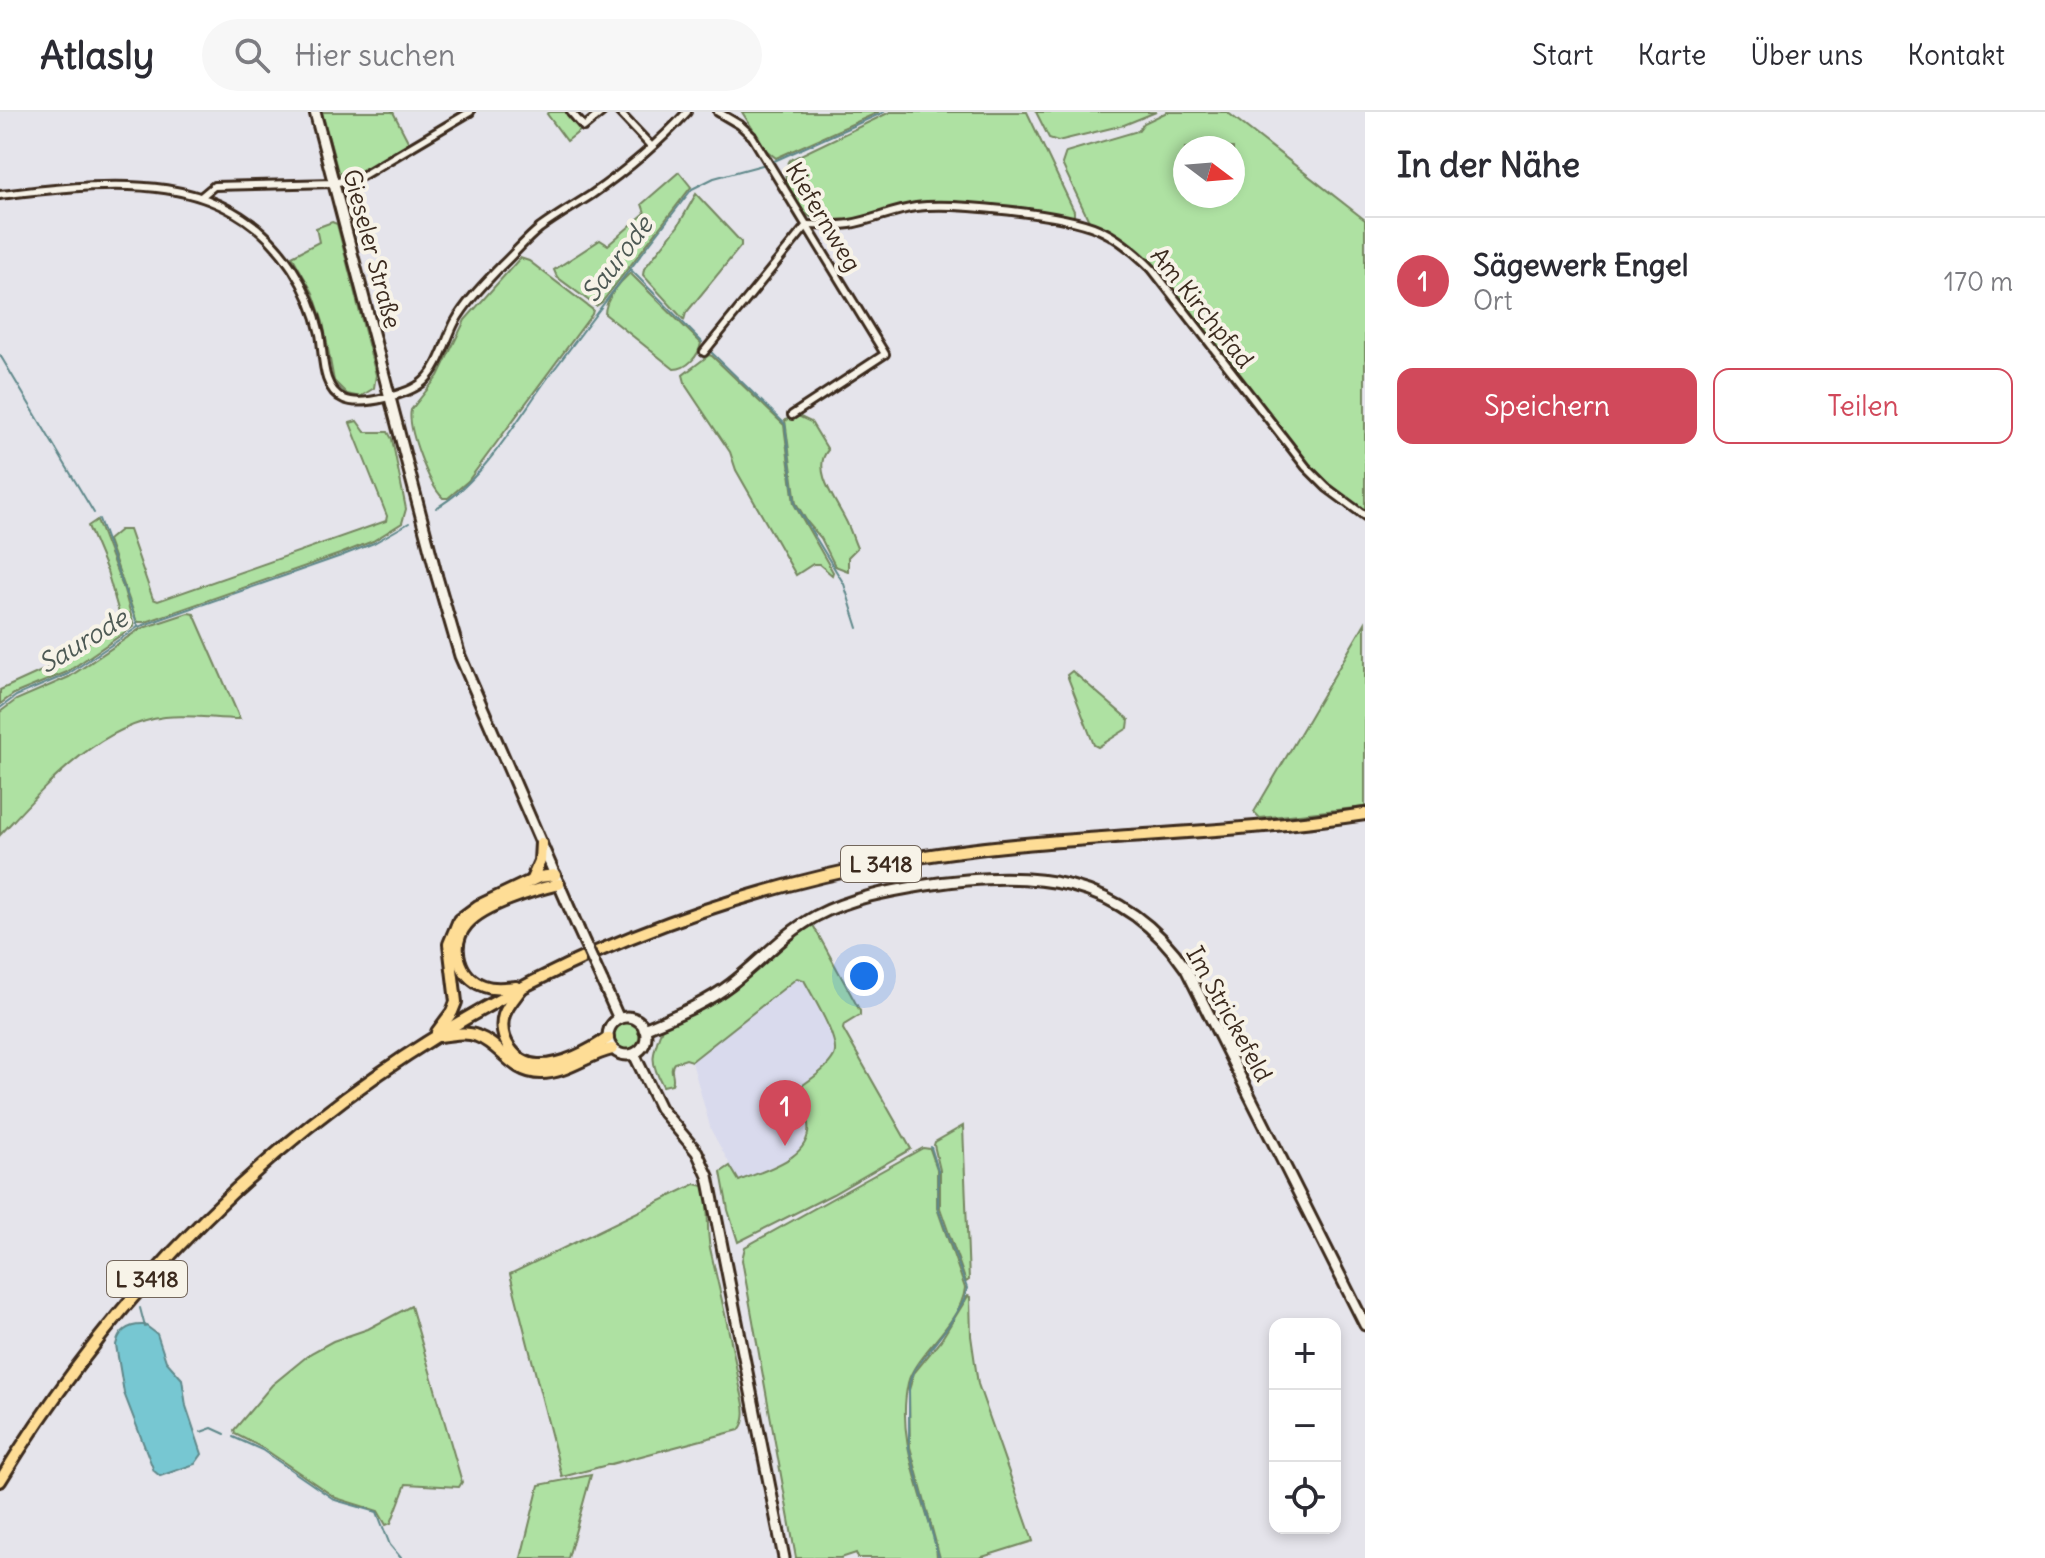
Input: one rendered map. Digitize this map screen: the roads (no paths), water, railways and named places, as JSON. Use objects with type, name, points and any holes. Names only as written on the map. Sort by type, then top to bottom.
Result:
[{"type":"main road","name":"Gieseler Straße","points":[[315,112],[460,656],[619,1019]]},
{"type":"main road","name":"L 3418","points":[[0,1481],[46,1407],[89,1349],[190,1233],[250,1175],[330,1108],[433,1037],[522,987],[599,950],[719,905],[825,876],[895,861],[995,848],[1242,829],[1365,814]]},
{"type":"main road","points":[[530,881],[537,871],[541,843]]},
{"type":"main road","name":"Im Strickefeld","points":[[644,1029],[720,992],[794,929],[820,914],[853,901],[921,886],[1001,877],[1053,880],[1092,892],[1119,905],[1150,927],[1186,969],[1365,1325]]},
{"type":"main road","name":"L 3418","points":[[522,987],[490,988],[475,982],[463,970],[459,959],[459,941],[467,924],[482,914],[557,879]]},
{"type":"main road","name":"L 3418","points":[[433,1037],[456,1002],[449,954],[455,928],[471,909],[530,881],[557,879]]},
{"type":"main road","points":[[522,987],[508,1007],[502,1024],[506,1042],[520,1059],[538,1065],[557,1062],[610,1044]]},
{"type":"main road","points":[[619,1019],[637,1020],[644,1029],[643,1046],[634,1054],[623,1055],[610,1044],[611,1027],[619,1019]]},
{"type":"main road","points":[[433,1037],[475,1035],[516,1067],[540,1074],[565,1068],[610,1044]]},
{"type":"main road","points":[[634,1054],[660,1108],[697,1152],[708,1176],[784,1558]]},
{"type":"street","points":[[202,196],[214,186],[334,183],[373,172],[470,112]]},
{"type":"street","points":[[571,112],[584,127],[602,112]]},
{"type":"street","points":[[619,112],[651,146]]},
{"type":"street","points":[[0,195],[132,186],[164,187],[202,196],[240,215],[283,254],[315,314],[326,376],[335,393],[345,400],[357,402],[390,396],[425,381],[464,308],[538,230],[592,194],[687,112]]},
{"type":"street","name":"Kiefernweg","points":[[718,112],[747,130],[885,354],[792,415]]},
{"type":"street","name":"Am Kirchpfad","points":[[807,225],[852,223],[915,207],[940,206],[1063,220],[1084,224],[1110,235],[1152,269],[1306,467],[1327,488],[1365,516]]},
{"type":"street","points":[[704,352],[807,225]]},
{"type":"water","points":[[145,1325],[157,1334],[166,1361],[182,1379],[186,1406],[202,1454],[195,1464],[160,1476],[154,1471],[124,1393],[116,1345],[126,1329]]},
{"type":"waterway","name":"Saurode","points":[[772,162],[884,112]]},
{"type":"waterway","name":"Saurode","points":[[436,508],[468,483],[497,450],[547,379],[692,189],[714,178],[766,164]]},
{"type":"waterway","points":[[630,269],[702,342]]},
{"type":"waterway","points":[[711,352],[785,424],[795,504],[844,584],[858,628]]},
{"type":"waterway","points":[[0,355],[94,513]]},
{"type":"waterway","points":[[99,519],[138,627]]},
{"type":"waterway","name":"Saurode","points":[[0,708],[16,696],[68,674],[138,627],[341,556],[374,543],[409,523]]},
{"type":"waterway","points":[[931,1147],[938,1170],[938,1208],[967,1288],[964,1300],[949,1325],[913,1372],[909,1384],[909,1448],[939,1558]]},
{"type":"waterway","points":[[140,1308],[145,1327]]},
{"type":"waterway","points":[[201,1432],[212,1428],[225,1434]]},
{"type":"waterway","points":[[233,1437],[262,1450],[335,1500],[377,1512],[390,1545],[401,1558]]},
{"type":"place","name":"Sägewerk Engel","points":[[785,1146]]}]
